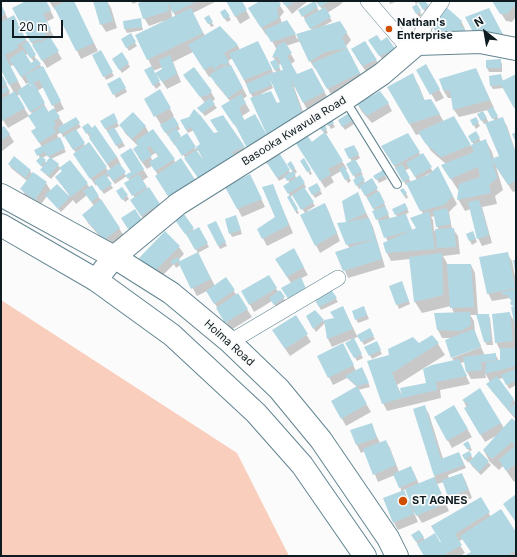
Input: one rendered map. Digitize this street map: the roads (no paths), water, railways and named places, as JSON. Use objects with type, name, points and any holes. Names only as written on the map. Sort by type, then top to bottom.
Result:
[{"type":"main road","points":[[413,47],[480,42],[516,49]]},
{"type":"main road","name":"Basooka Kwavula Road","points":[[96,280],[114,257],[178,204],[345,99],[382,74],[413,47]]},
{"type":"main road","name":"Hoima Road","points":[[1,195],[114,257],[171,293],[230,342],[278,388],[321,440],[388,538],[398,556]]},
{"type":"main road","points":[[1,225],[96,280],[172,335],[256,413],[302,464],[365,556]]},
{"type":"street","points":[[368,1],[413,47],[426,23],[442,1]]},
{"type":"street","points":[[230,342],[338,278]]},
{"type":"lane","points":[[345,99],[397,184]]},
{"type":"place","name":"Nathan's Enterprise","points":[[389,29]]},
{"type":"place","name":"ST AGNES","points":[[403,501]]}]
